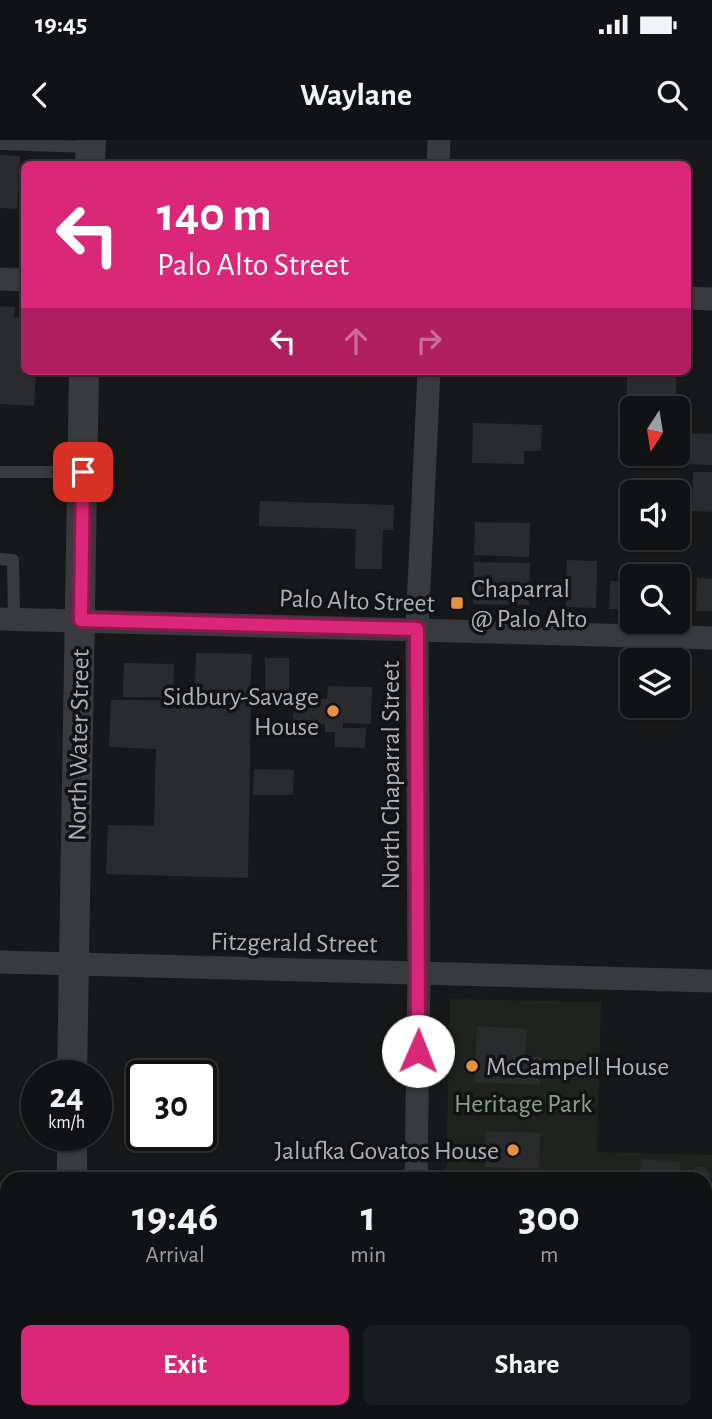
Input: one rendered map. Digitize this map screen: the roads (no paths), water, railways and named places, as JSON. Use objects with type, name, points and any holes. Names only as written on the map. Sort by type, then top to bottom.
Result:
[{"type":"street","points":[[438,161],[439,140]]},
{"type":"street","points":[[0,279],[21,279]]},
{"type":"street","points":[[691,298],[712,299]]},
{"type":"street","name":"North Water Street","points":[[72,1060],[84,375]]},
{"type":"street","name":"North Chaparral Street","points":[[416,1172],[419,973],[417,629],[429,375]]},
{"type":"street","name":"Palo Alto Street","points":[[7,619],[712,638]]},
{"type":"street","name":"Fitzgerald Street","points":[[0,962],[712,981]]},
{"type":"street","points":[[72,1151],[72,1172]]},
{"type":"lane","points":[[0,144],[90,150]]},
{"type":"lane","points":[[0,472],[83,472]]},
{"type":"lane","points":[[0,559],[13,560],[7,619]]},
{"type":"place","name":"Chaparral @ Palo Alto","points":[[457,603]]},
{"type":"place","name":"Sidbury-Savage House","points":[[333,711]]},
{"type":"place","name":"McCampell House","points":[[472,1066]]},
{"type":"place","name":"Jalufka Govatos House","points":[[513,1150]]},
{"type":"park label","name":"Heritage Park","points":[[523,1103]]}]
